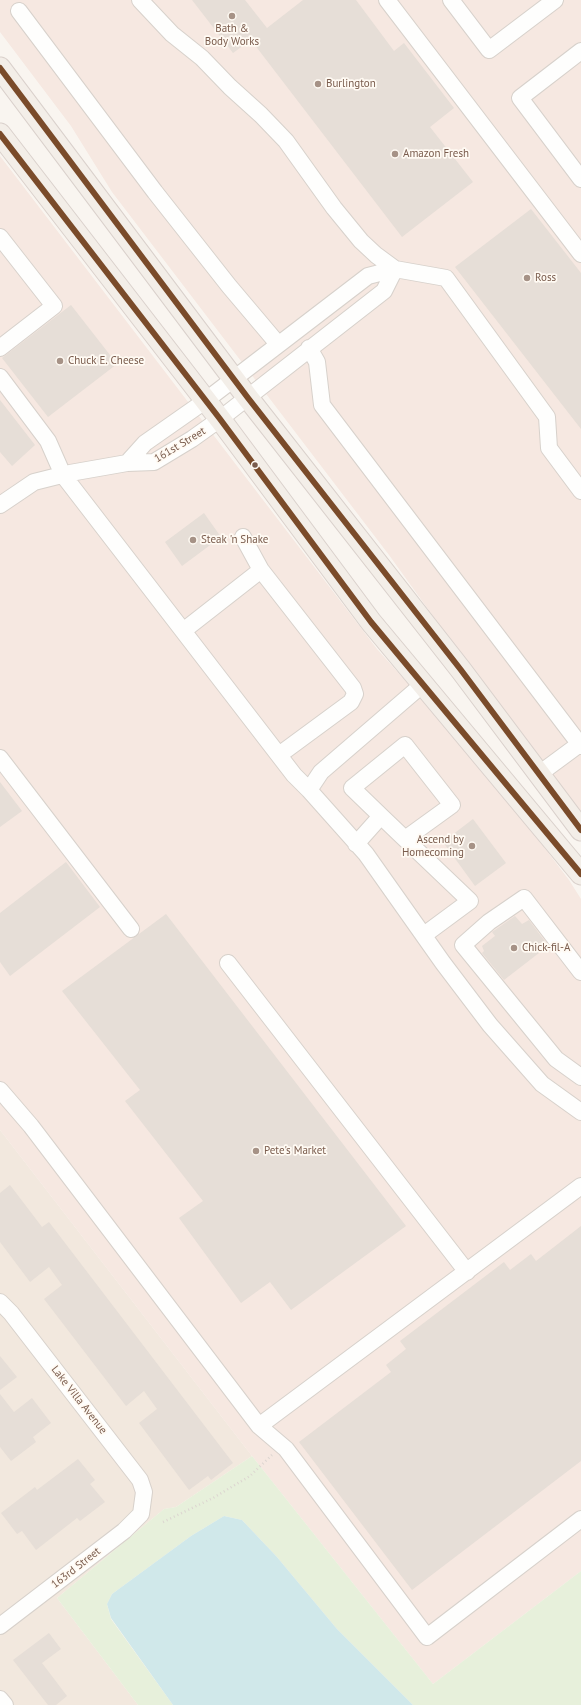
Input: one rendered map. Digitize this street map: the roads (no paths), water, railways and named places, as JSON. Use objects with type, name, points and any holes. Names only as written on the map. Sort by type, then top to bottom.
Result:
[{"type":"main road","points":[[0,68],[248,398],[461,670],[581,830]]},
{"type":"main road","points":[[0,134],[220,419],[371,622],[581,874]]},
{"type":"street","points":[[140,0],[172,34],[202,58],[286,141],[334,208],[361,241],[376,255],[395,269],[446,278],[547,417],[549,448],[581,491]]},
{"type":"street","points":[[387,0],[581,254]]},
{"type":"street","points":[[451,0],[490,50],[555,0]]},
{"type":"street","points":[[19,11],[160,198],[229,286],[278,344]]},
{"type":"street","points":[[581,51],[520,98],[581,179]]},
{"type":"street","points":[[0,237],[54,306],[0,348]]},
{"type":"street","name":"161st Street","points":[[127,463],[145,443],[205,401],[368,276],[395,269]]},
{"type":"street","name":"161st Street","points":[[0,505],[34,482],[127,463],[154,462],[192,439],[220,419],[384,291],[395,269]]},
{"type":"street","points":[[310,348],[317,362],[322,405],[581,744],[539,774]]},
{"type":"street","points":[[0,377],[48,441],[63,475],[294,775],[356,844],[486,1020],[542,1084],[581,1112]]},
{"type":"street","points":[[243,537],[261,570],[353,688],[355,694],[351,702],[279,755]]},
{"type":"street","points":[[183,631],[261,570]]},
{"type":"street","points":[[309,790],[321,772],[422,685]]},
{"type":"street","points":[[405,839],[452,805],[405,745],[352,788],[405,839],[470,901],[424,935]]},
{"type":"street","points":[[0,758],[131,928]]},
{"type":"street","points":[[356,844],[381,816]]},
{"type":"street","points":[[581,972],[524,898],[489,922],[463,945],[556,1059],[581,1077]]},
{"type":"street","points":[[228,963],[467,1272]]},
{"type":"street","points":[[0,1090],[31,1126],[259,1426],[282,1446],[426,1637],[581,1518]]},
{"type":"street","points":[[259,1426],[581,1186]]},
{"type":"street","name":"Lake Villa Avenue","points":[[0,1302],[16,1319],[140,1480],[144,1492],[143,1504]]},
{"type":"street","name":"163rd Street","points":[[0,1626],[124,1531],[141,1514],[143,1504]]},
{"type":"street","points":[[0,1698],[5,1705]]},
{"type":"water","points":[[224,1516],[242,1520],[277,1557],[337,1629],[413,1705],[173,1705],[111,1618],[107,1604],[112,1594],[191,1536]]},
{"type":"place","name":"Bath & Body Works","points":[[232,16]]},
{"type":"place","name":"Burlington","points":[[318,84]]},
{"type":"place","name":"Amazon Fresh","points":[[395,154]]},
{"type":"place","name":"Ross","points":[[527,278]]},
{"type":"place","name":"Chuck E. Cheese","points":[[60,361]]},
{"type":"place","name":"Steak 'n Shake","points":[[193,540]]},
{"type":"place","name":"Ascend by Homecoming","points":[[472,846]]},
{"type":"place","name":"Chick-fil-A","points":[[514,948]]},
{"type":"place","name":"Pete's Market","points":[[256,1151]]}]
